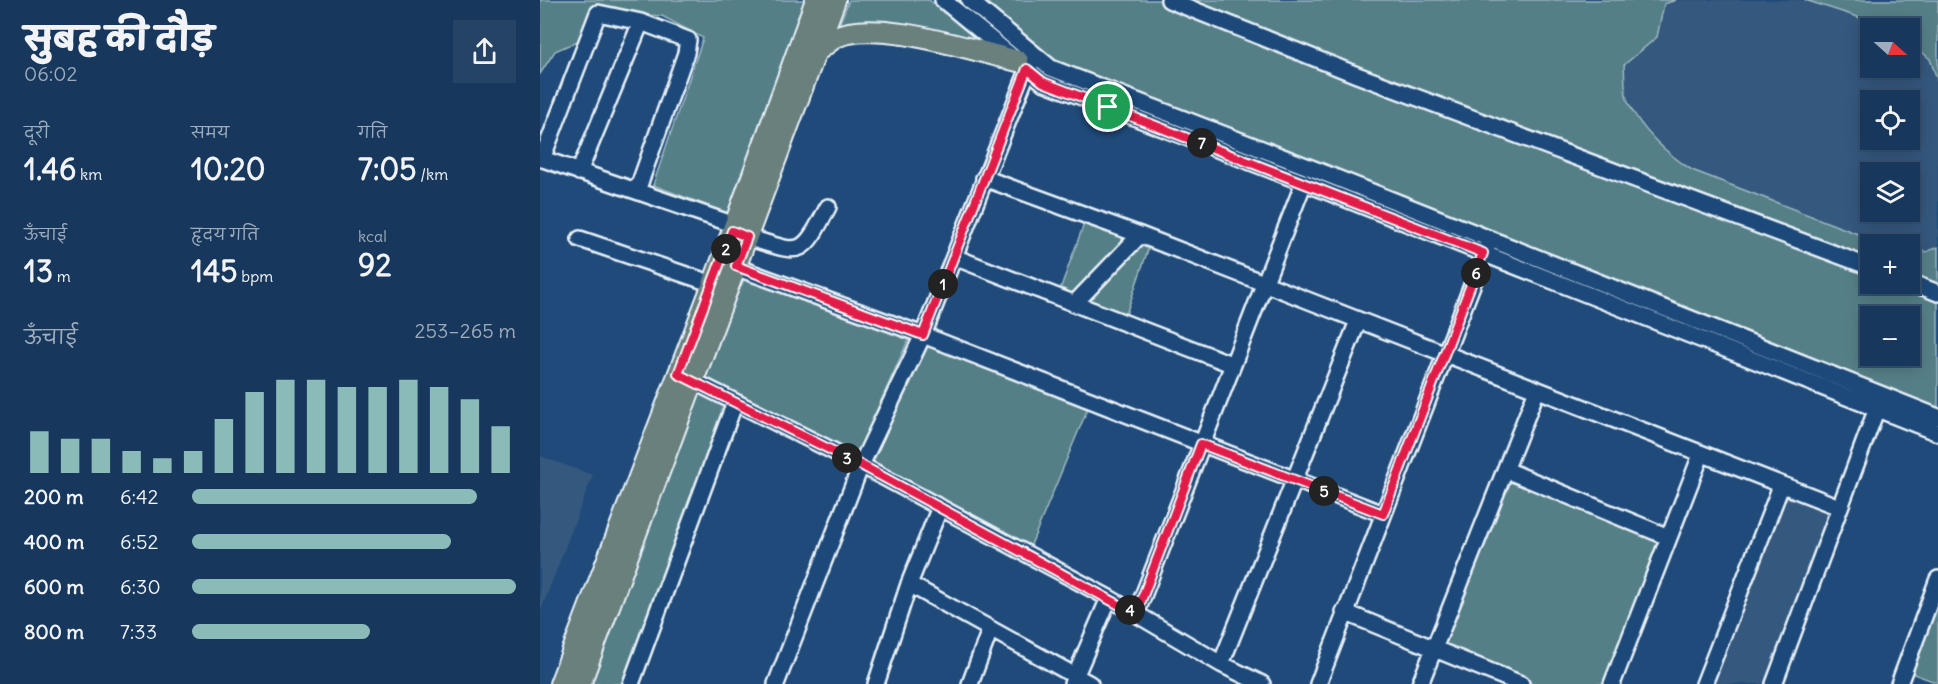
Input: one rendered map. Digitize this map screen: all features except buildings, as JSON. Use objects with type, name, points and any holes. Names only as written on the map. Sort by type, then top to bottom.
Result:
[{"type":"main road","points":[[580,684],[686,377],[728,265],[816,0]]},
{"type":"main road","points":[[738,231],[817,51],[835,0]]},
{"type":"main road","points":[[817,51],[836,37],[858,32],[880,32],[934,40],[1027,62]]},
{"type":"main road","points":[[560,684],[686,377],[713,284],[728,265]]},
{"type":"street","points":[[943,0],[1027,62],[1051,68],[1490,239],[1879,402],[1938,433]]},
{"type":"street","points":[[969,0],[1043,82],[1483,253],[1879,402],[1938,417]]},
{"type":"street","points":[[1169,0],[1357,75],[1860,263]]},
{"type":"street","points":[[637,191],[686,53],[688,40],[641,22],[598,14],[541,159],[637,191],[788,250],[798,250],[810,241],[828,207]]},
{"type":"street","points":[[579,172],[641,22]]},
{"type":"street","points":[[776,684],[861,465],[923,335],[1027,62]]},
{"type":"street","points":[[984,178],[1140,235],[1839,507]]},
{"type":"street","points":[[1136,614],[1231,364],[1304,182]]},
{"type":"street","points":[[1074,304],[1140,235]]},
{"type":"street","points":[[580,239],[713,284]]},
{"type":"street","points":[[1318,684],[1490,239]]},
{"type":"street","points":[[954,257],[1231,364]]},
{"type":"street","points":[[728,265],[923,335],[1383,514]]},
{"type":"street","points":[[1920,286],[1938,293]]},
{"type":"street","points":[[1221,664],[1358,321]]},
{"type":"street","points":[[686,377],[940,507],[1109,598],[1221,664],[1262,684]]},
{"type":"street","points":[[1420,684],[1537,390]]},
{"type":"street","points":[[631,684],[735,402]]},
{"type":"street","points":[[1774,684],[1879,402]]},
{"type":"street","points":[[1612,684],[1701,455]]},
{"type":"street","points":[[1506,470],[1668,537]]},
{"type":"street","points":[[1704,684],[1781,486]]},
{"type":"street","points":[[876,684],[909,584],[940,507]]},
{"type":"street","points":[[1903,683],[1938,579]]},
{"type":"street","points":[[909,584],[1073,680],[1090,684]]},
{"type":"street","points":[[1073,680],[1109,598]]},
{"type":"street","points":[[1344,612],[1521,684]]},
{"type":"street","points":[[970,684],[990,630]]},
{"type":"shaded area","points":[[1170,0],[1938,0],[1938,288],[1920,282],[1920,234],[1860,234],[1860,241]]},
{"type":"shaded area","points":[[540,456],[593,475],[540,613]]},
{"type":"shaded area","points":[[1777,489],[1830,510],[1766,684],[1706,684]]},
{"type":"green space","points":[[540,0],[805,0],[806,10],[732,215],[653,185],[703,38],[662,16],[611,13],[589,36],[555,51],[540,74]]},
{"type":"green space","points":[[849,0],[929,0],[981,39],[978,46],[923,32],[839,25]]},
{"type":"green space","points":[[977,0],[1676,0],[1664,4],[1657,37],[1624,65],[1626,94],[1633,112],[1673,157],[1692,170],[1860,235],[1860,294],[1920,294],[1920,250],[1926,252],[1938,247],[1938,408],[1058,64]]},
{"type":"green space","points":[[1805,0],[1938,0],[1938,82],[1930,59],[1920,50],[1920,18],[1861,18]]},
{"type":"green space","points":[[1085,221],[1150,244],[1124,320],[1058,295]]},
{"type":"green space","points":[[745,277],[910,336],[856,457],[699,379]]},
{"type":"green space","points":[[928,346],[1088,408],[1028,552],[876,471],[872,462]]},
{"type":"green space","points":[[696,388],[731,407],[629,684],[588,684]]},
{"type":"green space","points":[[1506,478],[1663,539],[1608,684],[1532,684],[1442,645]]},
{"type":"green space","points":[[1938,595],[1938,683],[1911,673]]},
{"type":"route","points":[[1027,69],[1043,82],[1108,107],[1483,253],[1383,514],[1201,444],[1136,614],[861,465],[678,374],[732,231],[747,237],[736,266],[923,335],[1027,69]]}]
